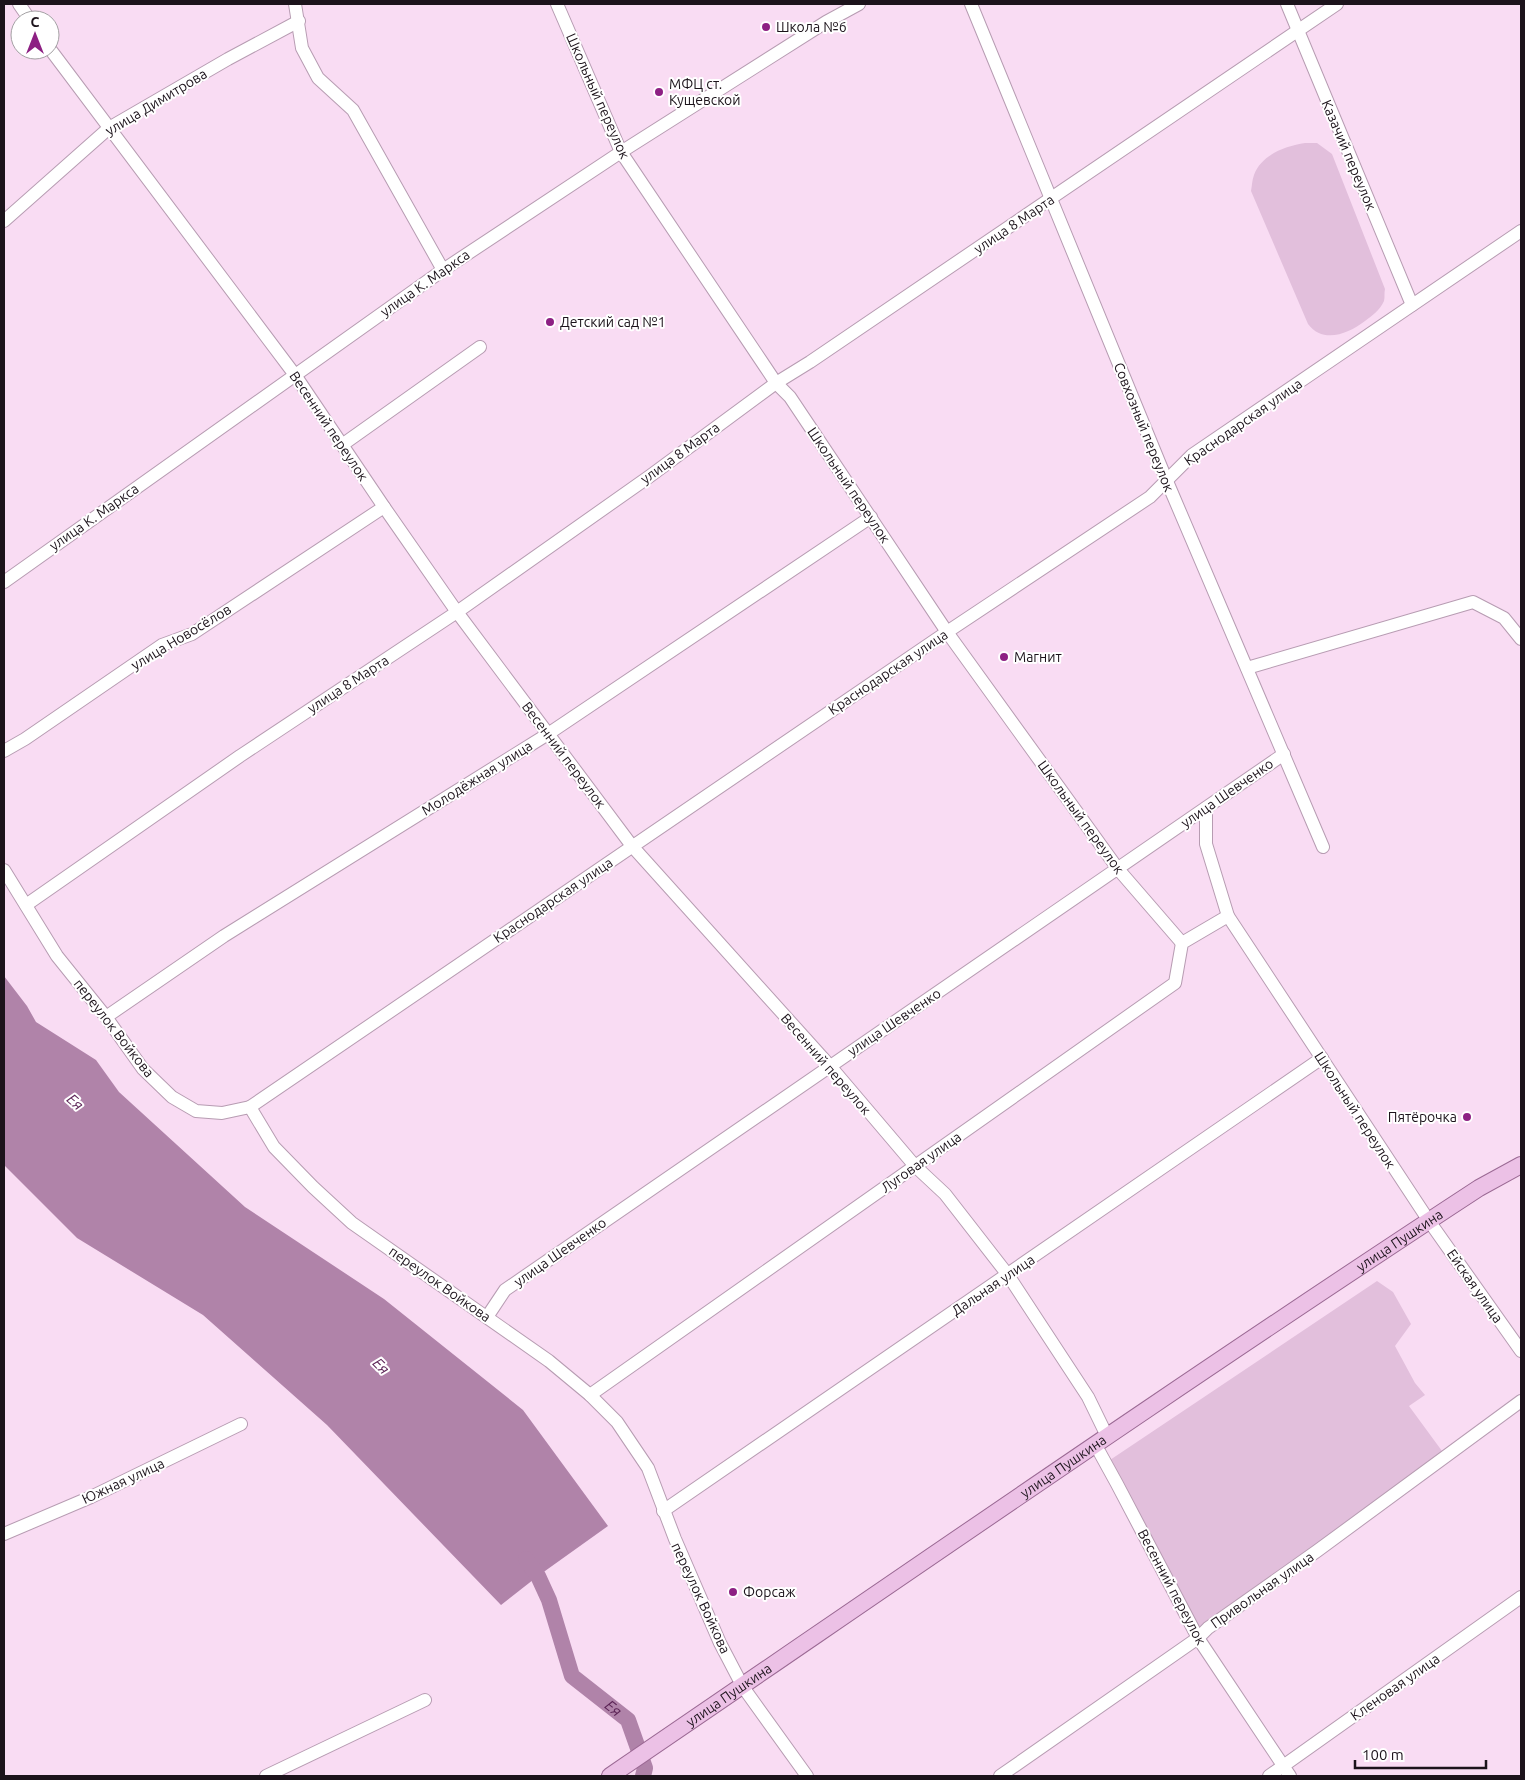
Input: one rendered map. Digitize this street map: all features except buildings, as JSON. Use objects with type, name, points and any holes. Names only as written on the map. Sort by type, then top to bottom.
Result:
[{"type":"main road","name":"улица Пушкина","points":[[612,1775],[1101,1440],[1428,1221],[1521,1165]]},
{"type":"street","points":[[295,4],[302,48],[318,78],[353,110],[443,270]]},
{"type":"street","name":"Школьный переулок","points":[[557,4],[621,152],[776,383],[790,396],[947,632],[1118,869],[1182,943]]},
{"type":"street","name":"улица К. Маркса","points":[[4,582],[443,270],[644,137],[826,22],[859,4]]},
{"type":"street","name":"Совхозный переулок","points":[[971,4],[1166,479],[1323,847]]},
{"type":"street","name":"Казачий переулок","points":[[1287,4],[1412,305]]},
{"type":"street","name":"улица 8 Марта","points":[[26,906],[240,756],[457,612],[650,476],[776,383],[810,362],[1337,4]]},
{"type":"street","name":"улица Димитрова","points":[[4,221],[109,128],[228,58],[298,21]]},
{"type":"street","name":"Весенний переулок","points":[[58,60],[295,374],[457,612],[632,846],[830,1066],[915,1166],[945,1194],[1008,1274],[1088,1397],[1117,1484],[1198,1638],[1287,1771]]},
{"type":"street","name":"Краснодарская улица","points":[[250,1107],[947,632],[1150,497],[1192,455],[1521,231]]},
{"type":"street","points":[[342,445],[480,347]]},
{"type":"street","name":"улица Новосёлов","points":[[4,751],[25,739],[162,645],[192,634],[384,507]]},
{"type":"street","name":"Молодёжная улица","points":[[106,1017],[224,936],[548,734],[871,517]]},
{"type":"street","points":[[1247,668],[1473,602],[1504,618],[1521,639]]},
{"type":"street","name":"улица Шевченко","points":[[487,1317],[505,1290],[1284,754]]},
{"type":"street","name":"Школьный переулок","points":[[1206,808],[1206,844],[1228,916],[1428,1221]]},
{"type":"street","name":"переулок Войкова","points":[[4,870],[57,956],[106,1017],[143,1069],[172,1097],[196,1110],[222,1113],[250,1107],[274,1147],[352,1223],[549,1361],[590,1394],[617,1422],[648,1468],[663,1511],[720,1643],[743,1687],[807,1776]]},
{"type":"street","points":[[1182,943],[1228,916]]},
{"type":"street","name":"Луговая улица","points":[[590,1394],[1175,983],[1182,943]]},
{"type":"street","name":"Дальная улица","points":[[663,1511],[1322,1058]]},
{"type":"street","name":"Ейская улица","points":[[1428,1221],[1521,1351]]},
{"type":"street","name":"Привольная улица","points":[[1000,1776],[1198,1638],[1208,1628],[1317,1551],[1521,1401]]},
{"type":"street","name":"Южная улица","points":[[4,1534],[91,1497],[241,1424]]},
{"type":"street","name":"Кленовая улица","points":[[1268,1776],[1287,1771],[1521,1597]]},
{"type":"street","points":[[266,1776],[425,1700]]},
{"type":"shaded area","points":[[1305,143],[1317,143],[1332,154],[1385,289],[1384,301],[1376,312],[1358,326],[1336,335],[1321,334],[1308,324],[1251,191],[1254,175],[1262,162],[1282,149]]},
{"type":"shaded area","points":[[1377,1281],[1393,1292],[1411,1324],[1395,1346],[1415,1383],[1425,1395],[1409,1406],[1442,1451],[1201,1629],[1196,1628],[1110,1460]]},
{"type":"water","points":[[4,976],[27,1006],[36,1022],[96,1060],[119,1092],[245,1207],[384,1299],[523,1410],[608,1526],[501,1605],[327,1425],[203,1315],[77,1238],[4,1165]]},
{"type":"waterway","name":"Ея","points":[[526,1559],[538,1576],[549,1600],[572,1676],[628,1720],[645,1768],[643,1776]]},
{"type":"place","name":"Школа №6","points":[[766,27]]},
{"type":"place","name":"МФЦ ст. Кущевской","points":[[659,92]]},
{"type":"place","name":"Детский сад №1","points":[[550,322]]},
{"type":"place","name":"Магнит","points":[[1004,657]]},
{"type":"place","name":"Пятёрочка","points":[[1467,1117]]},
{"type":"place","name":"Форсаж","points":[[733,1592]]}]
